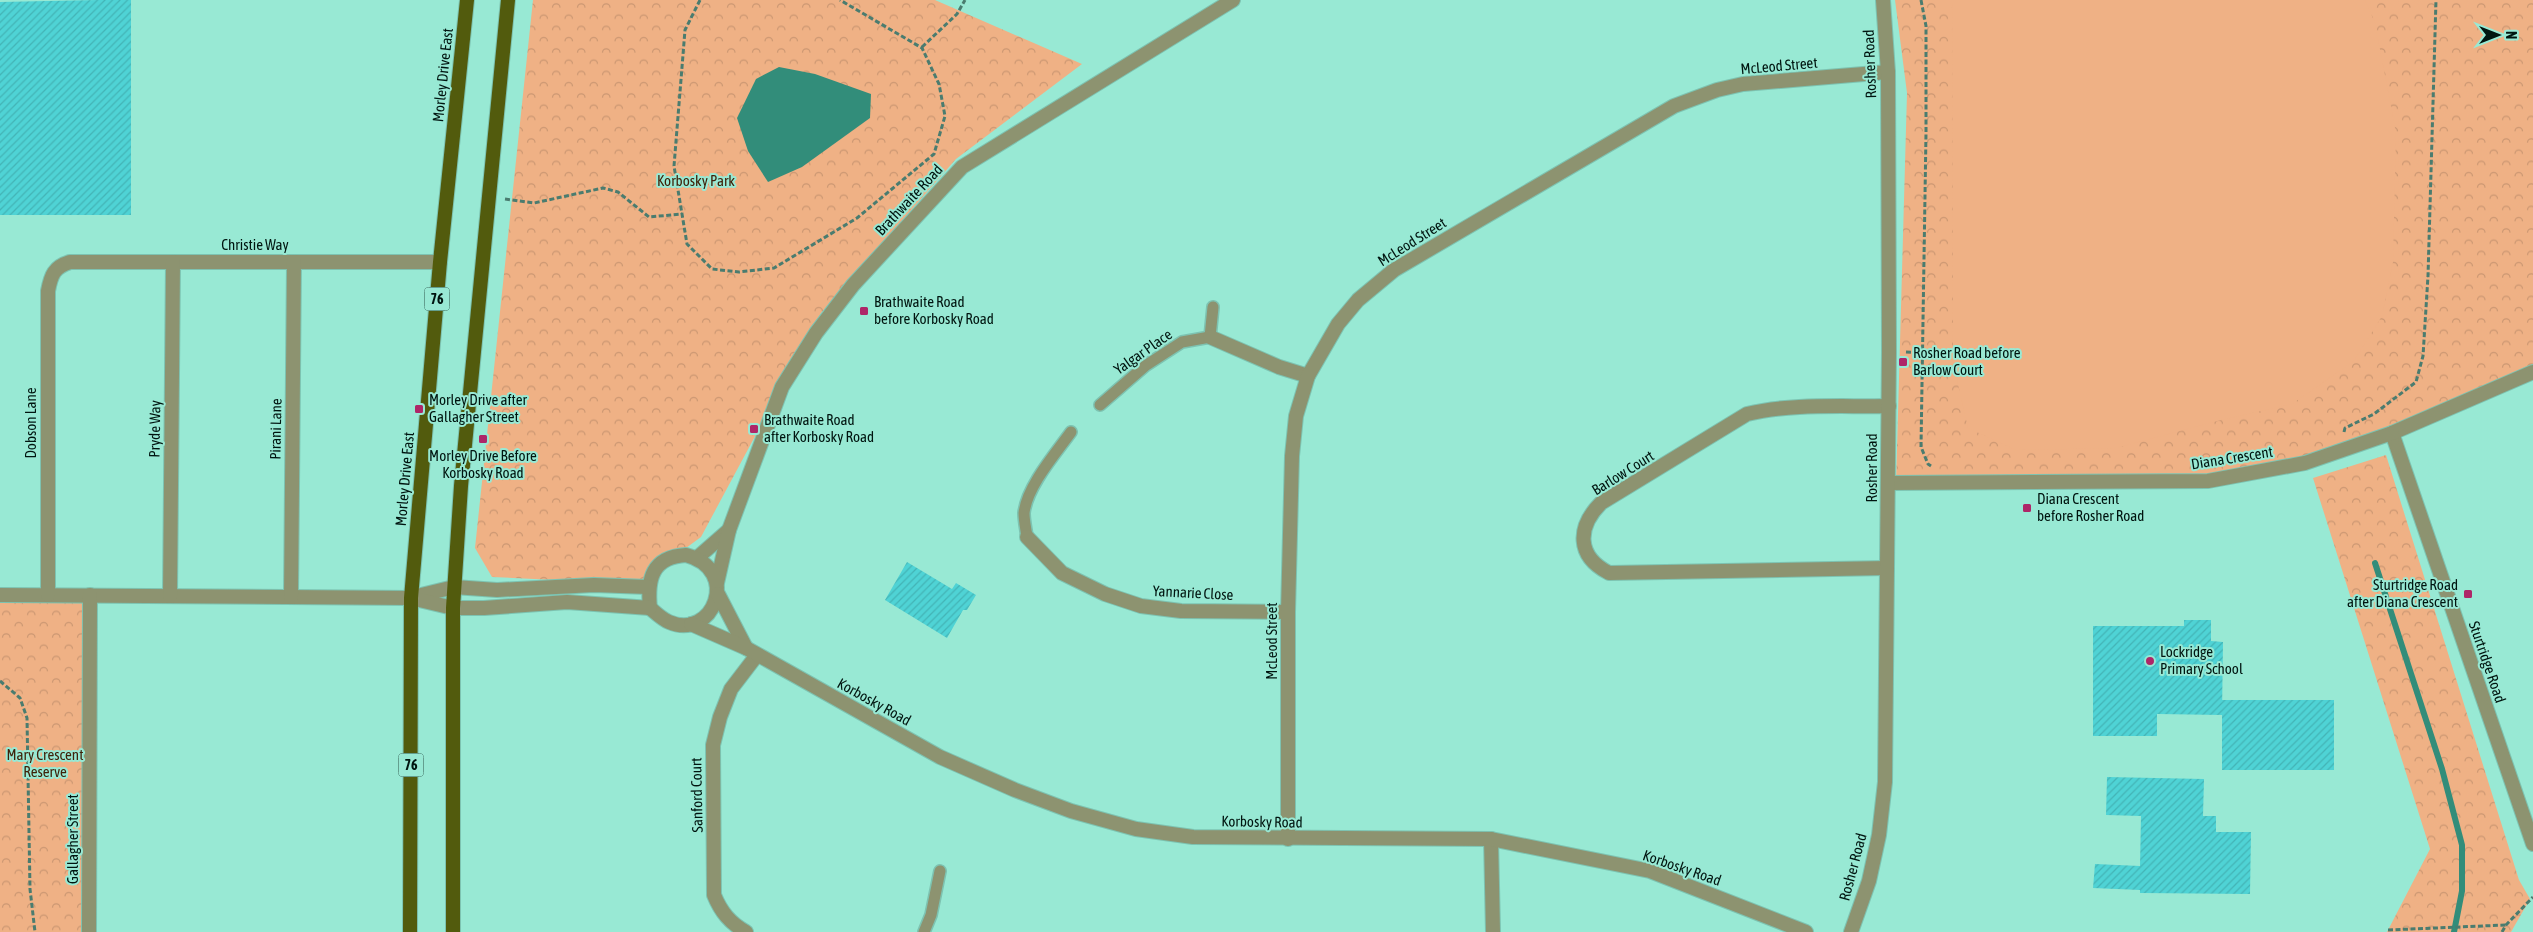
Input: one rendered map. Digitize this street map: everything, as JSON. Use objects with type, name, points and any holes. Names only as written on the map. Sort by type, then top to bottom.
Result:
[{"type":"main road","name":"Morley Drive East","points":[[410,932],[411,598],[440,262],[468,0]]},
{"type":"main road","points":[[453,932],[454,587],[460,486],[508,0]]},
{"type":"street","name":"Brathwaite Road","points":[[717,588],[729,530],[782,387],[816,333],[853,285],[962,167],[1233,0]]},
{"type":"street","name":"Rosher Road","points":[[1852,932],[1869,881],[1879,835],[1885,782],[1889,406],[1888,72],[1883,0]]},
{"type":"street","name":"McLeod Street","points":[[1288,838],[1288,612],[1292,456],[1296,416],[1308,376],[1338,324],[1358,300],[1394,270],[1674,106],[1717,90],[1743,84],[1888,72]]},
{"type":"street","name":"Christie Way","points":[[70,262],[440,262]]},
{"type":"street","name":"Dobson Lane","points":[[48,595],[48,291],[51,276],[58,266],[70,262]]},
{"type":"street","name":"Pryde Way","points":[[170,596],[174,262]]},
{"type":"street","name":"Pirani Lane","points":[[291,597],[294,262]]},
{"type":"street","points":[[1210,337],[1279,367],[1308,376]]},
{"type":"street","name":"Diana Crescent","points":[[1889,483],[2208,481],[2304,463],[2340,451],[2392,433],[2533,372]]},
{"type":"street","name":"Barlow Court","points":[[1887,568],[1609,573],[1598,567],[1588,554],[1584,540],[1584,525],[1590,514],[1601,503],[1747,414],[1766,409],[1889,406]]},
{"type":"street","name":"Sturtridge Road","points":[[2392,433],[2533,844]]},
{"type":"street","name":"Brathwaite Road","points":[[697,558],[729,530]]},
{"type":"street","name":"Yannarie Close","points":[[1027,537],[1062,573],[1105,594],[1141,606],[1181,611],[1288,612]]},
{"type":"street","points":[[650,608],[648,587],[657,567],[665,560],[675,556],[697,558],[713,572],[717,588],[751,652]]},
{"type":"street","points":[[411,598],[454,587],[496,590],[594,585],[648,587]]},
{"type":"street","points":[[0,595],[411,598],[453,608],[484,608],[568,602],[650,608],[669,622],[680,625],[691,624],[709,613],[717,588]]},
{"type":"street","name":"Gallagher Street","points":[[89,932],[90,595]]},
{"type":"street","name":"Korbosky Road","points":[[691,624],[751,652],[940,757],[1015,790],[1071,811],[1136,829],[1193,837],[1491,839],[1650,871],[1806,932]]},
{"type":"street","name":"Sanford Court","points":[[746,932],[734,926],[720,909],[714,895],[713,745],[720,717],[731,689],[751,652]]},
{"type":"street","points":[[1491,839],[1493,932]]},
{"type":"lane","points":[[1210,337],[1212,307]]},
{"type":"lane","name":"Yalgar Place","points":[[1100,405],[1145,366],[1182,342],[1210,337]]},
{"type":"lane","name":"Yannarie Close","points":[[1027,537],[1024,512],[1032,491],[1046,466],[1071,432]]},
{"type":"lane","points":[[924,932],[931,915],[940,871]]},
{"type":"path","points":[[700,0],[685,30],[674,166],[687,244],[712,269],[739,272],[774,268],[857,218],[934,154],[946,116],[939,84],[922,48],[840,0]]},
{"type":"path","points":[[922,48],[957,14],[965,0]]},
{"type":"path","points":[[1921,0],[1926,26],[1921,447],[1928,464],[1944,472],[1943,484]]},
{"type":"path","points":[[2340,451],[2345,428],[2374,414],[2416,382],[2423,356],[2428,276],[2436,0]]},
{"type":"path","points":[[489,197],[534,202],[603,188],[618,192],[649,217],[682,214]]},
{"type":"path","points":[[0,681],[20,698],[27,718],[30,889],[35,932]]},
{"type":"path","points":[[2502,932],[2506,925],[2533,897]]},
{"type":"path","points":[[2388,930],[2506,925]]},
{"type":"green space","name":"Korbosky Park","points":[[533,0],[935,0],[1082,64],[956,159],[821,313],[701,537],[637,584],[492,577],[475,548]]},
{"type":"green space","points":[[1895,0],[2533,0],[2533,376],[2397,432],[2208,481],[1896,485],[1907,93]]},
{"type":"green space","points":[[1952,0],[2365,0],[2375,23],[2396,133],[2393,262],[2382,316],[2354,361],[2292,404],[2221,420],[2116,448],[2016,450],[1968,428],[1953,362]]},
{"type":"green space","points":[[2386,455],[2519,880],[2530,899],[2511,932],[2387,932],[2430,849],[2313,478]]},
{"type":"green space","name":"Mary Crescent Reserve","points":[[0,595],[90,595],[89,932],[0,932]]},
{"type":"shaded area","points":[[779,67],[815,74],[871,94],[870,118],[802,167],[768,182],[748,151],[737,118],[756,79]]},
{"type":"building","points":[[131,0],[131,215],[0,215],[0,2]]},
{"type":"building","points":[[907,562],[952,589],[956,583],[976,595],[967,610],[963,610],[947,638],[885,600]]},
{"type":"building","points":[[2184,620],[2211,620],[2211,641],[2223,642],[2222,715],[2157,714],[2157,736],[2093,736],[2093,626],[2184,626]]},
{"type":"building","points":[[2222,700],[2334,700],[2334,770],[2222,770]]},
{"type":"building","points":[[2107,777],[2204,779],[2203,816],[2216,816],[2216,832],[2251,832],[2250,894],[2140,893],[2140,890],[2093,888],[2095,864],[2140,866],[2141,816],[2106,815]]},
{"type":"waterway","points":[[2375,563],[2442,769],[2462,845],[2462,891],[2454,932]]},
{"type":"place","name":"Brathwaite Road before Korbosky Road","points":[[864,311]]},
{"type":"place","name":"Rosher Road before Barlow Court","points":[[1903,362]]},
{"type":"place","name":"Morley Drive after Gallagher Street","points":[[419,409]]},
{"type":"place","name":"Brathwaite Road after Korbosky Road","points":[[754,429]]},
{"type":"place","name":"Morley Drive Before Korbosky Road","points":[[483,439]]},
{"type":"place","name":"Diana Crescent before Rosher Road","points":[[2027,508]]},
{"type":"place","name":"Sturtridge Road after Diana Crescent","points":[[2468,594]]},
{"type":"place","name":"Lockridge Primary School","points":[[2150,661]]}]
